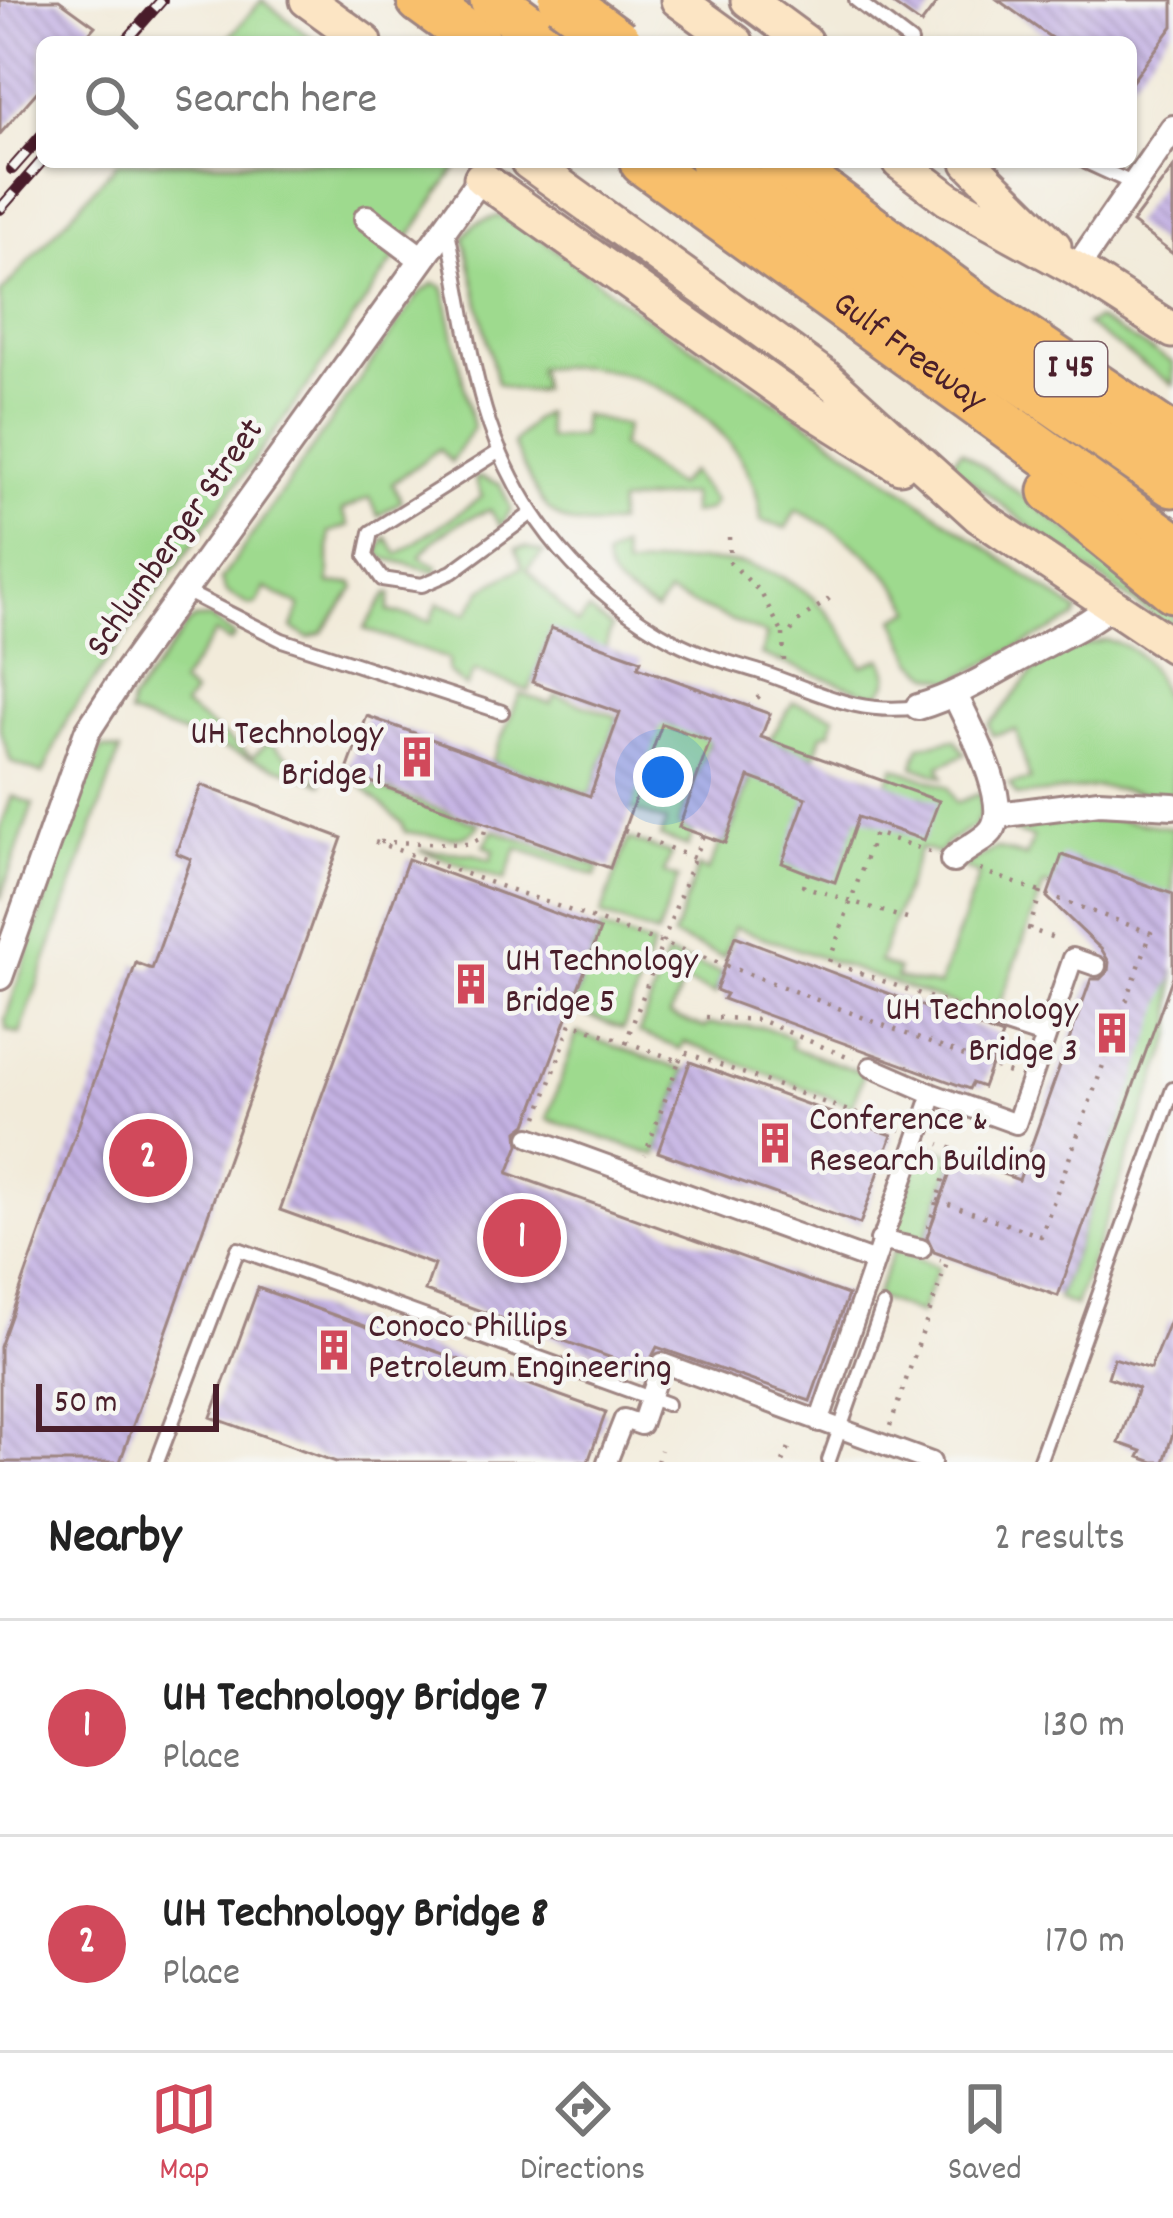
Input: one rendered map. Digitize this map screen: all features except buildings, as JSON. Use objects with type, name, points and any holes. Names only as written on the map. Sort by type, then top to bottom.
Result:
[{"type":"highway","points":[[420,0],[470,36]]},
{"type":"highway","points":[[493,0],[542,36]]},
{"type":"highway","points":[[562,0],[611,36]]},
{"type":"highway","name":"Gulf Freeway","points":[[655,168],[856,266],[969,301],[1173,438]]},
{"type":"highway","name":"Gulf Freeway","points":[[721,168],[1173,484]]},
{"type":"highway","name":"Gulf Freeway","points":[[786,168],[856,266],[1000,421],[1173,545]]},
{"type":"highway","points":[[969,301],[1173,421]]},
{"type":"highway","points":[[1000,421],[1059,500],[1173,589]]},
{"type":"main road","points":[[307,0],[356,36]]},
{"type":"main road","points":[[679,0],[728,36]]},
{"type":"main road","points":[[748,0],[798,36]]},
{"type":"main road","points":[[536,168],[827,378],[979,516]]},
{"type":"main road","points":[[906,168],[948,199],[1076,269],[1173,331]]},
{"type":"main road","points":[[975,168],[1076,269]]},
{"type":"main road","points":[[481,178],[792,398],[1173,646]]},
{"type":"street","points":[[1076,269],[1173,128]]},
{"type":"street","name":"Schlumberger Street","points":[[0,977],[87,732],[481,178]]},
{"type":"street","points":[[367,218],[422,259]]},
{"type":"street","points":[[918,706],[955,695],[1082,629],[1110,606]]},
{"type":"street","points":[[953,860],[991,830],[998,815],[989,773],[955,695]]},
{"type":"street","points":[[998,815],[1099,802],[1173,806]]},
{"type":"street","points":[[871,1067],[1016,1124],[1073,958],[1096,966]]},
{"type":"street","points":[[997,1021],[1046,1036]]},
{"type":"street","points":[[819,1422],[932,1094]]},
{"type":"street","points":[[530,1137],[872,1261]]},
{"type":"street","points":[[880,1240],[921,1249]]},
{"type":"street","points":[[607,1462],[624,1419],[641,1425],[659,1401],[662,1363],[931,1462]]},
{"type":"lane","points":[[856,0],[903,36]]},
{"type":"lane","points":[[1099,168],[1134,185]]},
{"type":"lane","points":[[447,225],[488,421],[532,513],[570,562],[616,604],[674,642],[873,710],[918,706]]},
{"type":"lane","points":[[500,451],[371,532],[366,556],[382,580],[422,585],[452,572],[532,513]]},
{"type":"lane","points":[[184,590],[282,640],[502,712]]},
{"type":"lane","points":[[1040,1462],[1173,1089]]},
{"type":"lane","points":[[157,1462],[238,1249],[659,1401]]},
{"type":"lane","points":[[830,1460],[883,1306]]},
{"type":"path","points":[[729,537],[730,562],[761,593],[783,634],[783,665],[776,677]]},
{"type":"path","points":[[783,634],[836,593]]},
{"type":"path","points":[[487,824],[483,837],[469,844],[375,842],[990,1066]]},
{"type":"path","points":[[624,830],[694,858]]},
{"type":"path","points":[[937,1200],[1041,1236],[1150,933],[875,833],[830,962],[997,1021]]},
{"type":"path","points":[[626,1042],[703,835]]},
{"type":"path","points":[[808,873],[803,886],[908,919]]},
{"type":"path","points":[[1041,892],[1029,929],[1077,946],[1073,958]]},
{"type":"path","points":[[706,1017],[760,1021],[871,1067]]},
{"type":"path","points":[[530,1137],[571,1023],[679,1061]]},
{"type":"path","points":[[638,1175],[684,1052],[892,1127]]},
{"type":"path","points":[[886,1445],[947,1262],[916,1250],[921,1249],[953,1149],[928,1140]]},
{"type":"path","points":[[783,1462],[790,1445]]},
{"type":"path","points":[[657,1462],[662,1450]]},
{"type":"green space","points":[[262,0],[309,36],[230,36]]},
{"type":"green space","points":[[113,168],[456,168],[305,390],[69,715],[43,774],[11,762],[0,730],[0,294]]},
{"type":"green space","points":[[498,216],[526,227],[633,308],[805,421],[1078,612],[1075,618],[952,681],[931,675],[914,661],[895,619],[913,610],[890,578],[847,539],[796,510],[786,528],[761,521],[745,465],[708,420],[684,402],[631,376],[595,368],[538,368],[541,389],[535,390],[497,383],[464,237],[475,224]]},
{"type":"green space","points":[[434,283],[445,294],[473,428],[451,462],[439,449],[392,484],[402,501],[378,516],[370,497],[342,511],[349,526],[329,532],[329,584],[353,583],[355,588],[322,633],[309,638],[292,628],[300,606],[265,588],[257,604],[250,606],[226,592],[221,580],[419,294]]},
{"type":"green space","points":[[1097,319],[1173,363],[1173,385],[1086,325]]},
{"type":"green space","points":[[545,413],[548,439],[582,436],[582,415],[626,426],[620,446],[676,486],[690,472],[714,501],[709,510],[691,514],[691,494],[619,503],[617,523],[594,526],[560,518],[539,497],[513,444]]},
{"type":"green space","points":[[961,450],[1173,609],[1173,630],[950,464]]},
{"type":"green space","points":[[475,479],[500,484],[511,509],[501,527],[490,510],[442,534],[420,557],[438,566],[437,572],[384,558],[378,552],[386,537],[398,554],[482,497]]},
{"type":"green space","points":[[621,548],[625,568],[733,563],[792,582],[841,630],[862,666],[881,658],[886,684],[880,693],[870,694],[761,655],[767,635],[668,594],[656,611],[622,590],[610,576],[605,558]]},
{"type":"green space","points":[[516,549],[544,553],[527,569],[577,624],[589,611],[611,627],[605,649],[551,630],[529,691],[474,671],[466,687],[448,672],[448,659],[364,629],[387,594],[391,594],[388,611],[431,621],[438,603],[467,614],[483,589],[522,567]]},
{"type":"green space","points":[[210,618],[235,636],[230,642],[215,633],[180,684],[193,694],[184,707],[253,757],[268,741],[324,784],[129,715],[131,702],[187,625]]},
{"type":"green space","points":[[1106,640],[1145,661],[1157,679],[1169,723],[1173,797],[1099,787],[1017,796],[1009,784],[1030,780],[1016,730],[992,735],[989,724],[1041,664]]},
{"type":"green space","points":[[520,694],[551,704],[556,695],[618,717],[590,795],[492,761]]},
{"type":"green space","points":[[793,702],[835,716],[830,732],[822,734],[815,757],[769,741]]},
{"type":"green space","points":[[659,720],[710,740],[678,825],[693,833],[688,847],[661,837],[666,822],[631,809]]},
{"type":"green space","points":[[955,739],[965,754],[939,766],[943,777],[913,766],[920,746]]},
{"type":"green space","points":[[102,748],[120,751],[20,1034],[7,1030],[5,1020],[78,802]]},
{"type":"green space","points":[[894,767],[948,787],[956,803],[981,793],[975,826],[949,841],[939,854],[920,848],[879,962],[898,970],[896,978],[939,986],[979,875],[962,867],[996,848],[1026,857],[1033,838],[1014,828],[1109,818],[1173,828],[1173,897],[1044,885],[1002,999],[989,1017],[734,927],[724,957],[673,937],[698,867],[708,871],[721,841],[726,843],[752,776],[858,813],[887,784]]},
{"type":"green space","points":[[354,779],[479,824],[456,837],[405,832],[402,823]]},
{"type":"green space","points":[[12,796],[33,804],[0,900],[0,831]]},
{"type":"green space","points":[[493,830],[599,867],[596,876],[517,848],[505,880],[420,850],[491,860],[494,850],[484,846]]},
{"type":"green space","points":[[628,839],[671,854],[664,873],[678,878],[657,935],[601,915]]},
{"type":"green space","points":[[601,928],[653,946],[623,1029],[571,1010]]},
{"type":"green space","points":[[667,955],[722,973],[715,994],[683,982],[670,1016],[705,1028],[708,1024],[764,1027],[793,1038],[790,1047],[864,1073],[852,1106],[684,1042],[680,1049],[639,1033]]},
{"type":"green space","points":[[1173,970],[1173,1033],[1075,1306],[1058,1299]]},
{"type":"green space","points":[[577,1033],[685,1071],[656,1156],[547,1119]]},
{"type":"green space","points":[[924,1144],[955,1155],[921,1249],[891,1238]]},
{"type":"green space","points":[[894,1250],[938,1267],[920,1314],[875,1297]]},
{"type":"railway","points":[[130,36],[162,0]]},
{"type":"railway","points":[[12,169],[36,142]]},
{"type":"railway","points":[[0,209],[36,168]]},
{"type":"place","name":"UH Technology Bridge 1","points":[[417,757]]},
{"type":"place","name":"UH Technology Bridge 5","points":[[471,984]]},
{"type":"place","name":"UH Technology Bridge 3","points":[[1112,1033]]},
{"type":"place","name":"Conference & Research Building","points":[[775,1143]]},
{"type":"place","name":"UH Technology Bridge 8","points":[[148,1158]]},
{"type":"place","name":"UH Technology Bridge 7","points":[[522,1238]]},
{"type":"place","name":"Conoco Phillips Petroleum Engineering","points":[[334,1350]]}]
